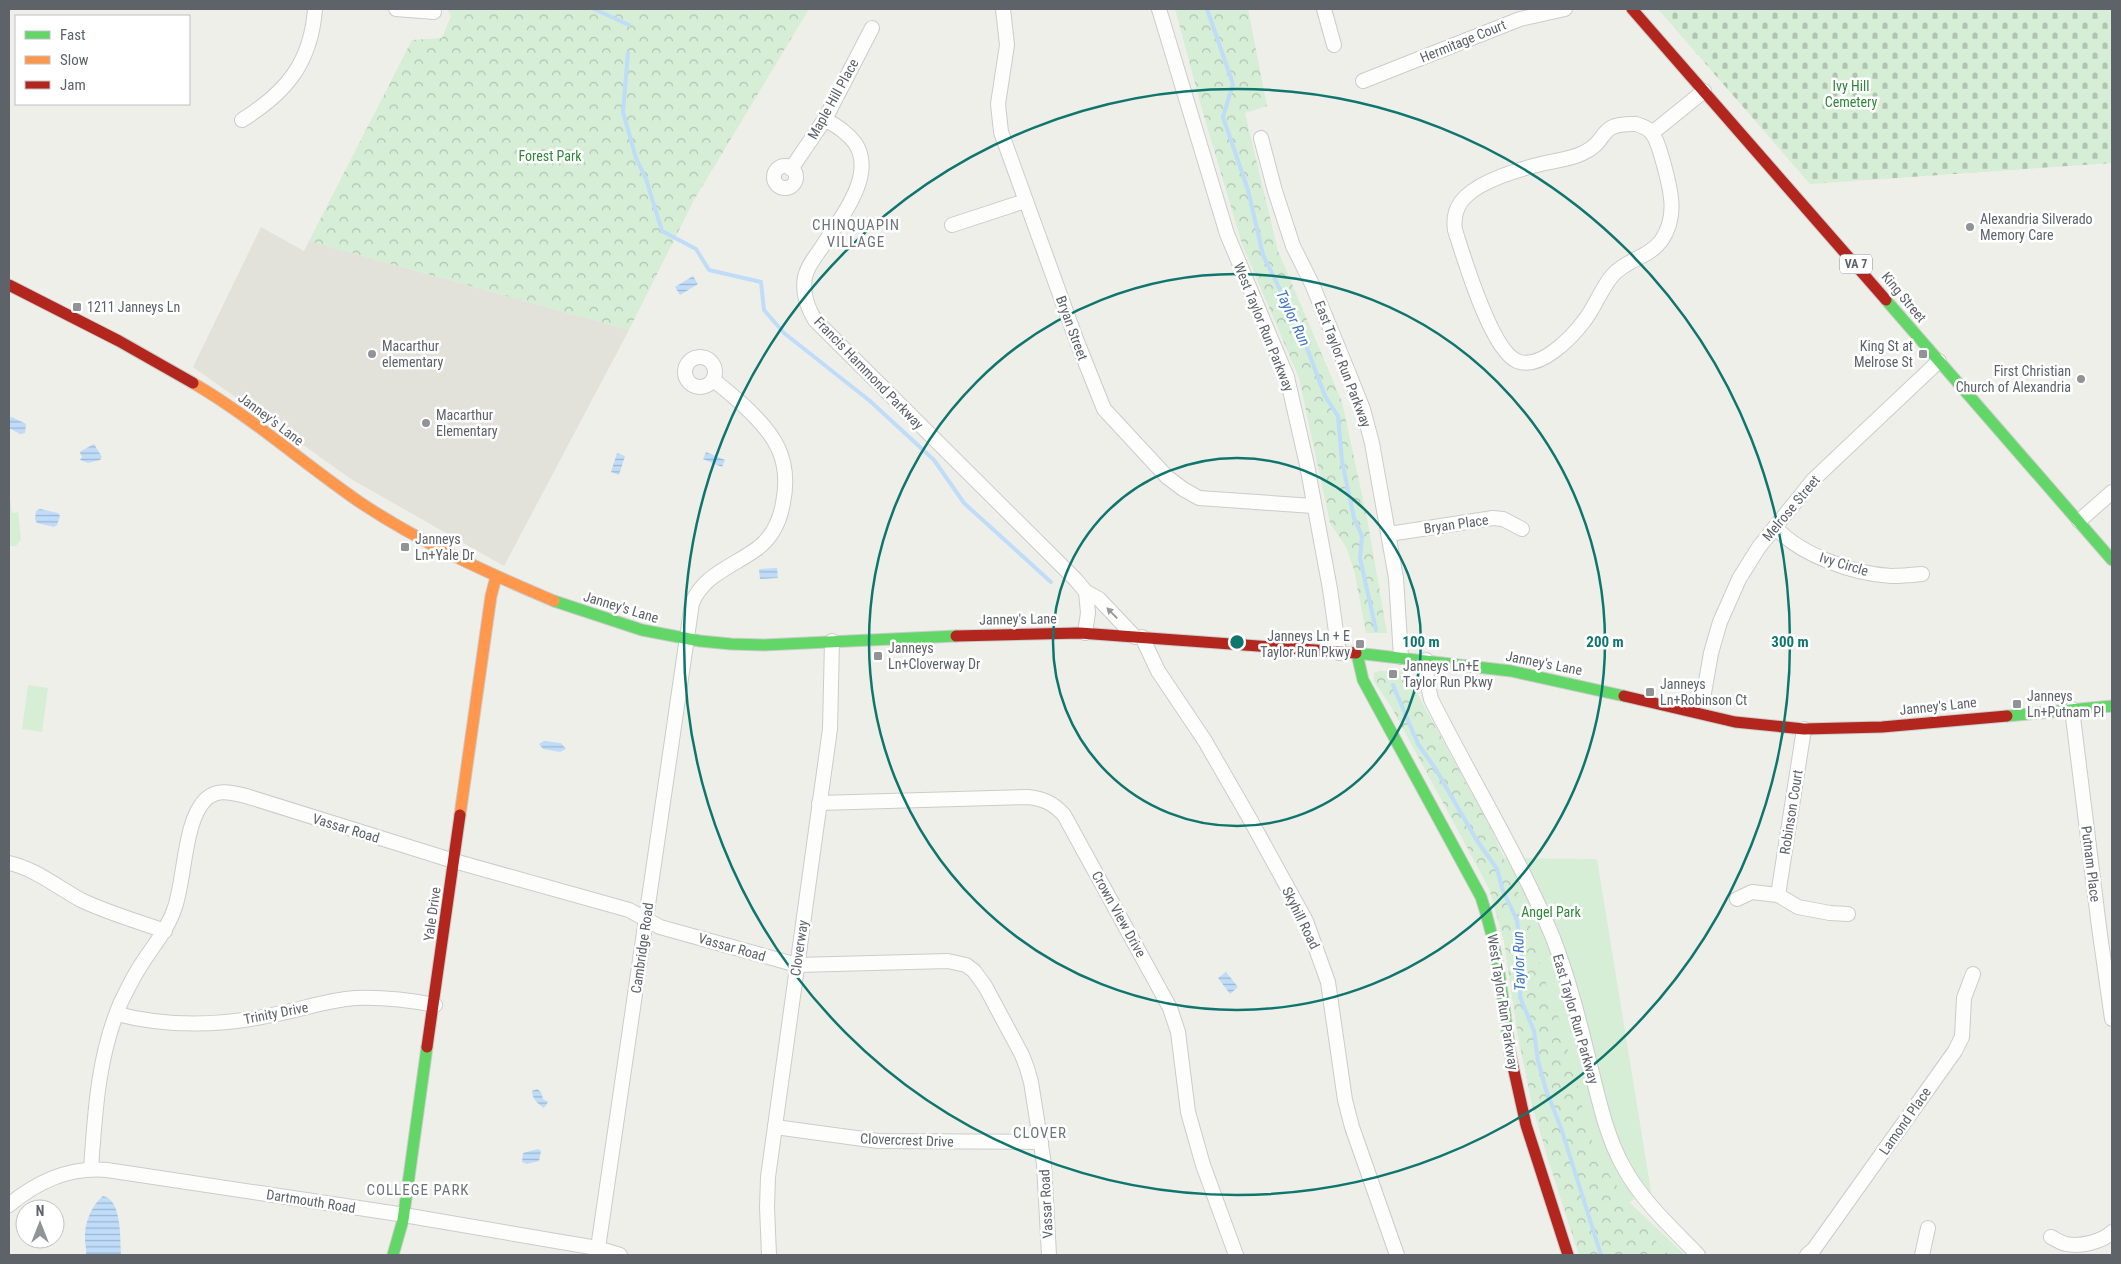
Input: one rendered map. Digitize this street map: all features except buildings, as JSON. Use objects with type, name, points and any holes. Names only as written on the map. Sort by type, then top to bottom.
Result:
[{"type":"main road","name":"King Street","points":[[1632,9],[2112,560]]},
{"type":"main road","name":"Janney's Lane","points":[[9,285],[184,377],[244,416],[322,476],[364,505],[425,542],[496,576],[614,623],[632,629],[686,640],[727,645],[1022,633],[1085,633],[1402,657],[1472,665],[1559,680],[1735,722],[1804,729],[1882,727],[2112,706]]},
{"type":"main road","name":"Yale Drive","points":[[393,1255],[404,1215],[491,596],[496,576]]},
{"type":"main road","name":"West Taylor Run Parkway","points":[[1358,654],[1359,669],[1363,680],[1434,808],[1481,897],[1486,911],[1497,953],[1515,1079],[1524,1116],[1568,1255]]},
{"type":"street","points":[[242,120],[264,104],[295,74],[310,41],[315,9]]},
{"type":"street","points":[[396,9],[434,12]]},
{"type":"street","name":"Bryan Street","points":[[1003,9],[1007,45],[998,104],[1002,132],[1025,201],[1104,409],[1167,477],[1199,498],[1314,506]]},
{"type":"street","name":"West Taylor Run Parkway","points":[[1159,9],[1227,234],[1287,377],[1307,465],[1330,589],[1339,653]]},
{"type":"street","points":[[1324,9],[1334,45]]},
{"type":"street","name":"Hermitage Court","points":[[1363,81],[1520,19],[1565,9]]},
{"type":"street","name":"Maple Hill Place","points":[[791,169],[825,119],[872,28]]},
{"type":"street","points":[[1652,133],[1704,91]]},
{"type":"street","name":"Francis Hammond Parkway","points":[[825,119],[845,132],[855,143],[860,156],[860,172],[856,193],[806,274],[805,290],[808,308],[815,320],[1086,592],[1099,599],[1138,637]]},
{"type":"street","points":[[1614,124],[1636,124],[1646,127],[1652,133],[1662,156],[1672,198],[1672,212],[1669,225],[1661,240],[1646,254],[1620,268],[1611,277],[1584,321],[1544,359],[1525,364],[1515,360],[1492,331],[1484,314],[1455,230],[1455,217],[1458,207],[1475,190],[1508,173],[1584,153],[1598,142],[1605,131],[1614,124]]},
{"type":"street","name":"East Taylor Run Parkway","points":[[1261,138],[1275,191],[1293,246],[1312,284],[1363,409],[1372,443],[1396,578],[1402,657]]},
{"type":"street","points":[[952,225],[1025,201]]},
{"type":"street","name":"Melrose Street","points":[[1704,693],[1711,653],[1729,600],[1747,564],[1814,479],[1939,361]]},
{"type":"street","name":"Cambridge Road","points":[[597,1251],[692,603],[696,594],[714,575],[758,548],[769,537],[780,515],[785,495],[784,466],[776,441],[763,422],[713,380]]},
{"type":"street","points":[[2079,522],[2112,492]]},
{"type":"street","name":"Bryan Place","points":[[1389,534],[1493,518],[1503,519],[1522,529]]},
{"type":"street","name":"Ivy Circle","points":[[1775,527],[1786,540],[1835,563],[1886,575],[1922,574]]},
{"type":"street","points":[[1085,633],[1088,613],[1086,592]]},
{"type":"street","name":"Skyhill Road","points":[[1138,637],[1158,671],[1205,741],[1306,921],[1328,982],[1345,1100],[1352,1127],[1397,1255]]},
{"type":"street","name":"Cloverway","points":[[769,1255],[767,1207],[775,1127],[830,729],[832,641]]},
{"type":"street","name":"East Taylor Run Parkway","points":[[1426,660],[1427,681],[1431,699],[1523,874],[1553,940],[1573,996],[1605,1125],[1613,1147],[1634,1184],[1698,1255]]},
{"type":"street","name":"Putnam Place","points":[[2072,709],[2112,1019]]},
{"type":"street","name":"Robinson Court","points":[[1778,894],[1804,729]]},
{"type":"street","name":"Vassar Road","points":[[165,931],[177,900],[185,856],[197,813],[207,798],[226,792],[246,796],[454,861],[629,910],[660,927],[797,965],[948,961],[966,965],[974,971],[985,986],[1022,1055],[1031,1082],[1041,1142],[1046,1190],[1049,1255]]},
{"type":"street","name":"Crown View Drive","points":[[819,803],[1028,797],[1048,801],[1057,807],[1064,815],[1170,1008],[1178,1032],[1188,1112],[1203,1165],[1236,1255]]},
{"type":"street","points":[[9,863],[33,871],[80,899],[114,914],[165,931],[139,967],[117,1014],[102,1061],[96,1095],[91,1169]]},
{"type":"street","points":[[1737,899],[1752,892],[1778,894],[1798,907],[1830,913],[1848,914]]},
{"type":"street","name":"Lamond Place","points":[[1807,1255],[1814,1249],[1955,1051],[1962,1037],[1964,998],[1973,974]]},
{"type":"street","name":"Trinity Drive","points":[[117,1014],[148,1022],[191,1023],[252,1020],[355,998],[387,999],[435,1005]]},
{"type":"street","name":"Clovercrest Drive","points":[[775,1127],[878,1141],[1041,1142]]},
{"type":"street","name":"Dartmouth Road","points":[[9,1205],[37,1184],[50,1178],[69,1172],[91,1169],[131,1173],[404,1215],[620,1255]]},
{"type":"street","points":[[1922,1255],[1928,1228]]},
{"type":"street","points":[[2051,1237],[2064,1244],[2078,1244],[2104,1239],[2112,1232]]},
{"type":"shaded area","name":"Macarthur Elementary","points":[[261,227],[304,251],[309,241],[629,330],[504,566],[351,479],[193,367]]},
{"type":"green space","name":"Forest Park","points":[[447,9],[809,9],[694,200],[629,330],[309,241],[412,40],[442,38],[451,16]]},
{"type":"green space","points":[[1175,9],[1248,9],[1267,106],[1245,113],[1278,251],[1342,402],[1367,518],[1387,633],[1366,633],[1354,570],[1346,547],[1330,523],[1299,378],[1242,244],[1203,113]]},
{"type":"green space","name":"Ivy Hill Cemetery","points":[[1658,9],[2112,9],[2112,163],[1810,184]]},
{"type":"green space","points":[[9,490],[12,513],[18,512],[21,539],[16,546],[9,546]]},
{"type":"green space","name":"Angel Park","points":[[1380,671],[1405,671],[1493,833],[1504,858],[1597,859],[1651,1191],[1629,1202],[1685,1255],[1579,1255],[1532,1104],[1518,1036],[1504,941],[1489,888],[1392,708],[1374,681],[1374,673]]},
{"type":"green space","points":[[1380,671],[1405,671],[1493,833],[1527,913],[1543,975],[1560,1021],[1589,1134],[1606,1170],[1653,1238],[1669,1255],[1579,1255],[1532,1104],[1518,1036],[1504,941],[1489,888],[1392,708],[1374,681],[1374,673]]},
{"type":"green space","points":[[28,685],[48,688],[42,732],[22,729]]},
{"type":"water","points":[[693,276],[698,284],[680,295],[675,287]]},
{"type":"water","points":[[12,417],[26,424],[25,433],[20,434],[9,428],[9,418]]},
{"type":"water","points":[[94,444],[102,457],[100,460],[88,463],[80,460],[82,457],[81,451]]},
{"type":"water","points":[[706,452],[725,460],[722,467],[703,459]]},
{"type":"water","points":[[617,453],[625,456],[619,475],[611,472]]},
{"type":"water","points":[[40,509],[58,513],[60,516],[57,525],[54,527],[37,523],[35,519],[36,511]]},
{"type":"water","points":[[777,568],[778,578],[760,579],[759,569]]},
{"type":"water","points":[[544,741],[561,743],[566,749],[560,752],[543,749],[539,744]]},
{"type":"water","points":[[1226,972],[1238,987],[1230,994],[1218,978]]},
{"type":"water","points":[[537,1089],[541,1092],[543,1099],[548,1102],[544,1108],[534,1099],[532,1091]]},
{"type":"water","points":[[538,1149],[541,1151],[539,1161],[527,1164],[522,1162],[523,1153]]},
{"type":"water","points":[[103,1196],[114,1204],[117,1212],[121,1255],[86,1255],[85,1233],[87,1221],[95,1205]]},
{"type":"waterway","points":[[594,9],[629,25]]},
{"type":"waterway","name":"Taylor Run","points":[[1207,9],[1233,84],[1223,117],[1248,190],[1263,255],[1301,332],[1325,396],[1338,416],[1342,461],[1354,518],[1362,536],[1360,558],[1376,630]]},
{"type":"waterway","points":[[628,53],[623,112],[636,158],[646,179],[662,231],[696,249],[709,270],[761,282],[764,310],[784,333],[870,401],[934,460],[964,503],[1051,582]]},
{"type":"waterway","points":[[1843,85],[1853,88]]},
{"type":"waterway","name":"Taylor Run","points":[[1393,685],[1418,744],[1435,768],[1476,839],[1497,869],[1503,891],[1517,920],[1522,963],[1520,997],[1534,1031],[1538,1061],[1546,1090],[1561,1128],[1601,1255]]},
{"type":"traffic: fast","points":[[1886,300],[2112,560]]},
{"type":"traffic: fast","points":[[554,601],[642,630],[700,641],[731,644],[764,645],[956,636]]},
{"type":"traffic: fast","points":[[1356,653],[1511,671],[1624,696]]},
{"type":"traffic: fast","points":[[1357,654],[1363,680],[1481,897],[1496,955],[1510,1053]]},
{"type":"traffic: fast","points":[[2007,716],[2112,706]]},
{"type":"traffic: fast","points":[[393,1255],[403,1220],[427,1047]]},
{"type":"traffic: slow","points":[[193,383],[237,411],[340,488],[384,518],[431,544],[504,580],[554,601]]},
{"type":"traffic: slow","points":[[460,815],[491,596],[496,577]]},
{"type":"traffic: jam","points":[[1632,9],[1886,300]]},
{"type":"traffic: jam","points":[[9,285],[119,341],[193,383]]},
{"type":"traffic: jam","points":[[956,636],[1080,633],[1356,653]]},
{"type":"traffic: jam","points":[[1624,696],[1735,722],[1804,729],[1882,727],[2007,716]]},
{"type":"traffic: jam","points":[[427,1047],[460,815]]},
{"type":"traffic: jam","points":[[1510,1053],[1526,1125],[1568,1255]]},
{"type":"place","name":"Alexandria Silverado Memory Care","points":[[1970,227]]},
{"type":"place","name":"1211 Janneys Ln","points":[[77,307]]},
{"type":"place","name":"Macarthur elementary","points":[[372,354]]},
{"type":"place","name":"King St at Melrose St","points":[[1923,354]]},
{"type":"place","name":"First Christian Church of Alexandria","points":[[2081,379]]},
{"type":"place","name":"Macarthur Elementary","points":[[426,423]]},
{"type":"place","name":"Janneys Ln+Yale Dr","points":[[405,547]]},
{"type":"place","name":"Janneys Ln + E Taylor Run Pkwy","points":[[1360,644]]},
{"type":"place","name":"Janneys Ln+Cloverway Dr","points":[[878,656]]},
{"type":"place","name":"Janneys Ln+E Taylor Run Pkwy","points":[[1393,674]]},
{"type":"place","name":"Janneys Ln+Robinson Ct","points":[[1650,692]]},
{"type":"place","name":"Janneys Ln+Putnam Pl","points":[[2017,704]]},
{"type":"district","name":"CHINQUAPIN VILLAGE","points":[[856,234]]},
{"type":"district","name":"CLOVER","points":[[1040,1133]]},
{"type":"district","name":"COLLEGE PARK","points":[[418,1190]]}]
